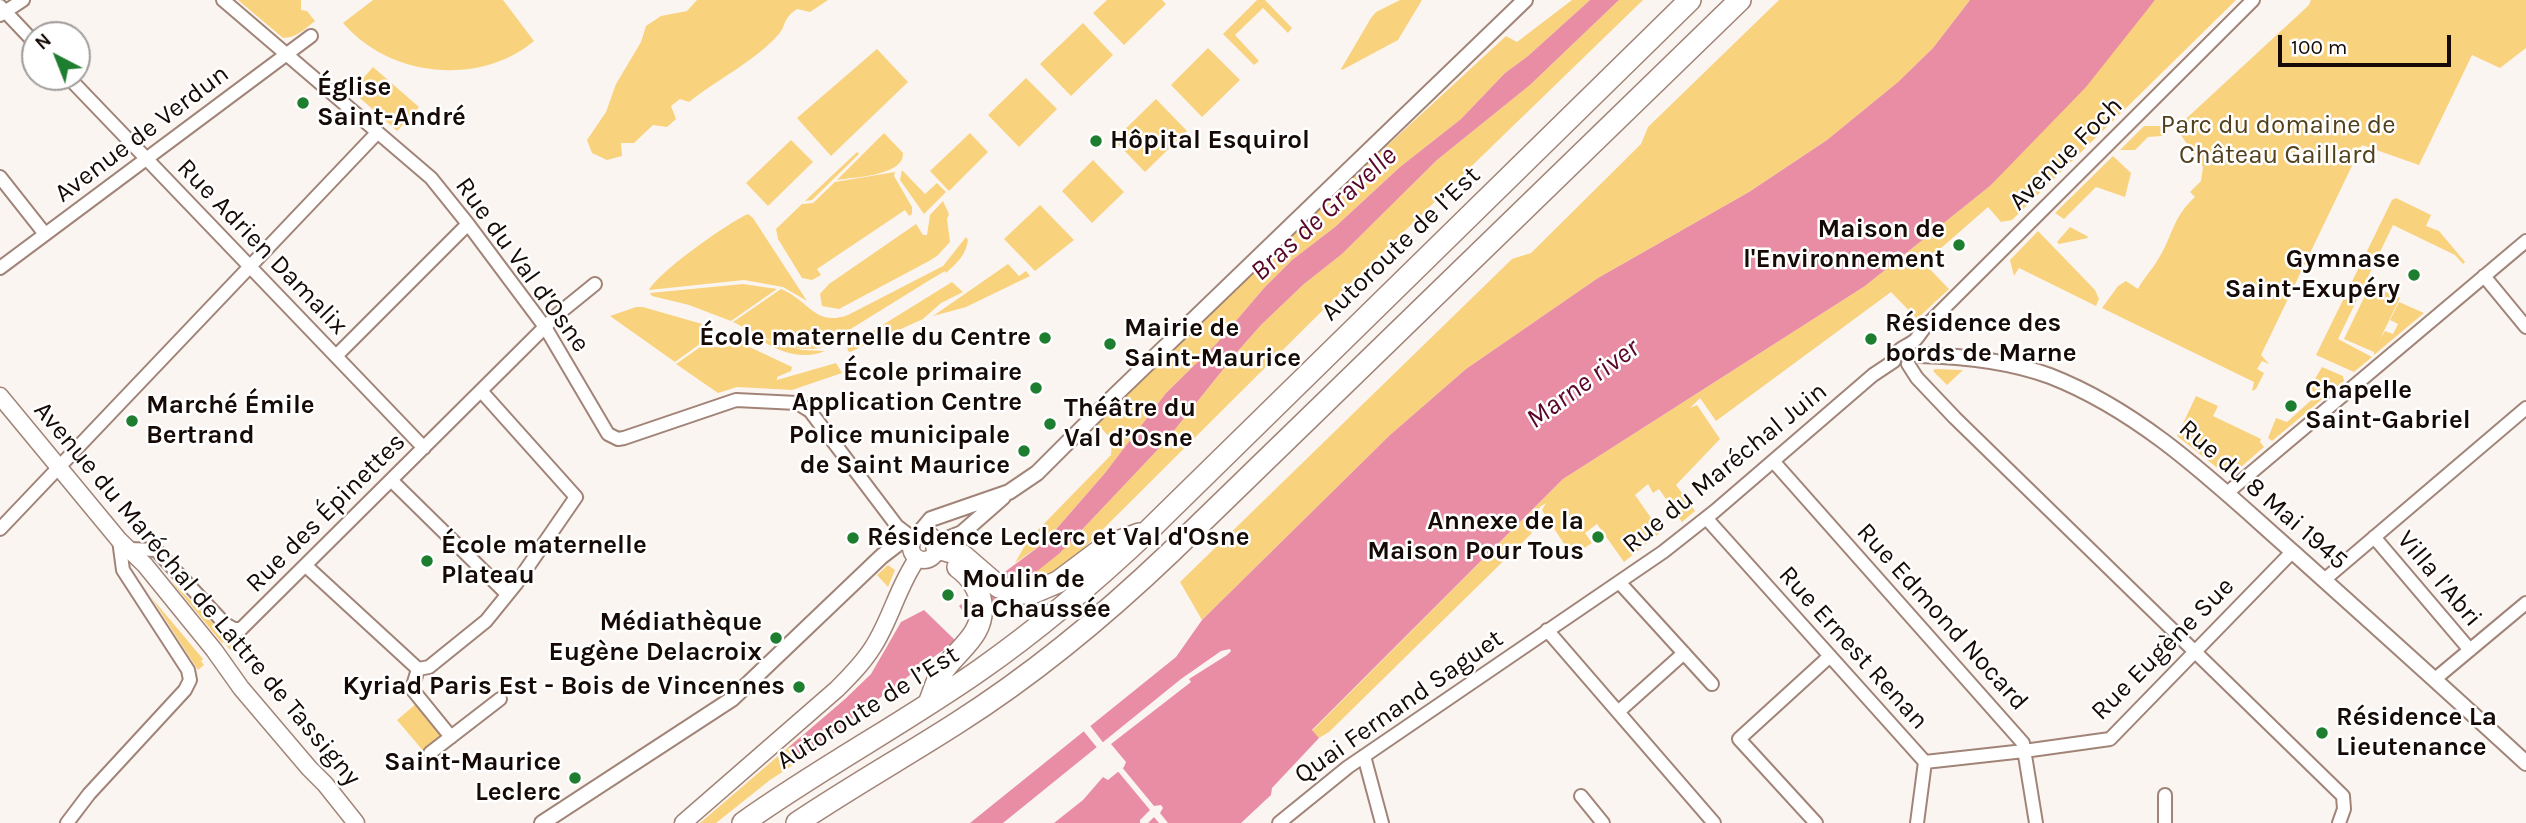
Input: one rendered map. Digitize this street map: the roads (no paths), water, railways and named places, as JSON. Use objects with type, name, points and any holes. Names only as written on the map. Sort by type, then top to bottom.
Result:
[{"type":"highway","name":"Autoroute de l’Est","points":[[743,823],[842,756],[978,671],[1023,639],[1083,590],[1147,531],[1690,0]]},
{"type":"highway","points":[[810,816],[996,697],[1104,614],[1180,544],[1740,0]]},
{"type":"highway","points":[[931,551],[962,555],[999,587],[1032,593],[1058,582],[1106,546],[1147,531]]},
{"type":"highway","points":[[929,703],[943,670],[972,638],[982,617],[978,589],[967,574],[931,551]]},
{"type":"main road","name":"Avenue du Maréchal de Lattre de Tassigny","points":[[0,396],[356,823]]},
{"type":"main road","points":[[928,535],[931,551],[911,549],[914,539],[928,535]]},
{"type":"main road","points":[[683,823],[837,689],[859,666],[874,646],[906,576],[931,551]]},
{"type":"street","points":[[21,29],[2,11],[23,0]]},
{"type":"street","name":"Rue du Val d'Osne","points":[[223,0],[431,178],[545,327],[601,424],[612,437],[618,439],[631,436],[736,400],[797,403],[810,411],[897,526],[914,539]]},
{"type":"street","points":[[931,551],[962,533],[1009,492],[1037,473],[1525,0]]},
{"type":"street","name":"Avenue Foch","points":[[1894,361],[1895,353],[1900,348],[1914,354],[1941,310],[2253,0]]},
{"type":"street","name":"Avenue de Verdun","points":[[0,268],[311,36]]},
{"type":"street","name":"Rue Adrien Damalix","points":[[81,91],[424,448]]},
{"type":"street","points":[[0,529],[377,133]]},
{"type":"street","points":[[0,177],[45,234]]},
{"type":"street","points":[[336,356],[468,225]]},
{"type":"street","points":[[2227,493],[2526,241]]},
{"type":"street","points":[[2483,276],[2526,327]]},
{"type":"street","name":"Rue des Épinettes","points":[[124,545],[156,550],[225,624],[233,629],[241,629],[558,314],[595,284]]},
{"type":"street","points":[[1894,361],[1895,365],[1900,366],[1914,354],[1930,394],[2343,796],[2344,809],[2339,823]]},
{"type":"street","name":"Rue du 8 Mai 1945","points":[[1914,354],[2015,365],[2051,377],[2083,392],[2154,434],[2227,493],[2526,764]]},
{"type":"street","name":"Rue du Maréchal Juin","points":[[1547,630],[1707,519],[1872,375],[1894,361]]},
{"type":"street","points":[[306,566],[418,668],[429,667],[486,621],[576,497],[482,392]]},
{"type":"street","points":[[2324,580],[2526,408]]},
{"type":"street","name":"Rue Edmond Nocard","points":[[1773,461],[2023,743],[2036,823]]},
{"type":"street","points":[[392,481],[507,594]]},
{"type":"street","points":[[542,823],[732,699],[882,556],[899,543],[914,539],[931,519],[1009,492]]},
{"type":"street","name":"Rue Ernest Renan","points":[[1707,519],[1925,762],[1917,823]]},
{"type":"street","name":"Villa l'Abri","points":[[2374,537],[2470,650]]},
{"type":"street","points":[[67,823],[89,794],[185,690],[190,680],[188,670],[123,570],[124,545]]},
{"type":"street","name":"Rue Eugène Sue","points":[[1925,762],[2110,739],[2292,552]]},
{"type":"street","points":[[1619,582],[1712,684]]},
{"type":"street","points":[[2435,679],[2526,603]]},
{"type":"street","points":[[1547,630],[1714,823]]},
{"type":"street","name":"Quai Fernand Saguet","points":[[1279,823],[1364,756],[1547,630]]},
{"type":"street","points":[[1618,712],[1684,653]]},
{"type":"street","points":[[1816,823],[1739,738],[1830,656]]},
{"type":"street","points":[[418,668],[412,689],[451,737]]},
{"type":"street","points":[[430,753],[500,699]]},
{"type":"street","points":[[1364,756],[1382,823]]},
{"type":"street","points":[[2165,795],[2165,823]]},
{"type":"street","points":[[1581,796],[1603,823]]},
{"type":"water","name":"Bras de Gravelle","points":[[1590,0],[1619,0],[1530,85],[1437,160],[1342,254],[1304,284],[1261,325],[1164,443],[1060,553],[972,623],[959,606],[1045,542],[1105,473],[1166,393],[1217,343],[1264,288],[1292,260],[1335,227],[1400,167],[1461,119],[1505,73]]},
{"type":"water","name":"Marne river","points":[[1970,0],[2155,0],[2086,87],[1990,186],[1865,286],[1563,479],[1312,730],[1319,738],[1272,788],[1271,795],[1241,823],[1054,823],[1083,800],[1103,777],[1108,780],[1124,767],[1126,762],[1111,744],[1191,682],[1189,679],[1227,655],[1230,649],[1221,651],[1181,679],[1003,823],[970,823],[1176,657],[1202,620],[1390,435],[1466,369],[1598,278],[1749,192],[1827,140],[1898,82],[1933,48]]},
{"type":"water","points":[[924,610],[957,642],[798,760],[789,747],[871,674],[901,622]]},
{"type":"place","name":"Église Saint-André","points":[[303,103]]},
{"type":"place","name":"Hôpital Esquirol","points":[[1096,141]]},
{"type":"place","name":"Maison de l'Environnement","points":[[1959,245]]},
{"type":"place","name":"Gymnase Saint-Exupéry","points":[[2414,275]]},
{"type":"place","name":"École maternelle du Centre","points":[[1045,338]]},
{"type":"place","name":"Résidence des bords de Marne","points":[[1871,339]]},
{"type":"place","name":"Mairie de Saint-Maurice","points":[[1110,344]]},
{"type":"place","name":"École primaire Application Centre","points":[[1036,388]]},
{"type":"place","name":"Chapelle Saint-Gabriel","points":[[2291,406]]},
{"type":"place","name":"Marché Émile Bertrand","points":[[132,421]]},
{"type":"place","name":"Théâtre du Val d’Osne","points":[[1050,424]]},
{"type":"place","name":"Police municipale de Saint Maurice","points":[[1024,451]]},
{"type":"place","name":"Annexe de la Maison Pour Tous","points":[[1598,537]]},
{"type":"place","name":"Résidence Leclerc et Val d'Osne","points":[[853,538]]},
{"type":"place","name":"École maternelle Plateau","points":[[427,561]]},
{"type":"place","name":"Moulin de la Chaussée","points":[[948,595]]},
{"type":"place","name":"Médiathèque Eugène Delacroix","points":[[776,638]]},
{"type":"place","name":"Kyriad Paris Est - Bois de Vincennes","points":[[799,687]]},
{"type":"place","name":"Résidence La Lieutenance","points":[[2322,733]]},
{"type":"place","name":"Saint-Maurice Leclerc","points":[[575,778]]},
{"type":"park label","name":"Parc du domaine de Château Gaillard","points":[[2278,141]]}]
